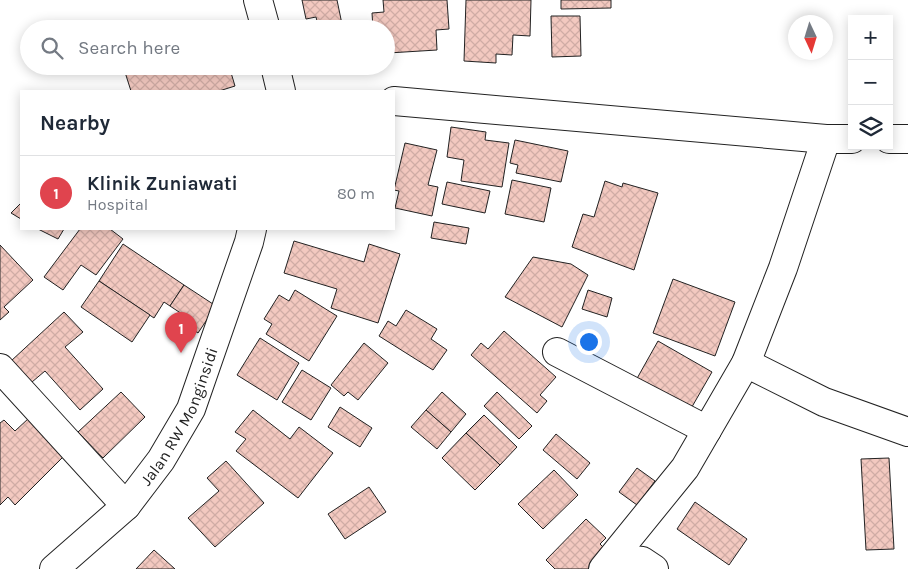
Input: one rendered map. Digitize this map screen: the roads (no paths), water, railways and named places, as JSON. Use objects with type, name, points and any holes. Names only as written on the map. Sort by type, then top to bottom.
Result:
[{"type":"street","points":[[258,0],[264,20]]},
{"type":"street","points":[[277,75],[281,90]]},
{"type":"street","points":[[395,101],[839,139],[783,268],[746,363],[685,468],[608,564]]},
{"type":"street","points":[[893,139],[908,139]]},
{"type":"street","name":"Jalan RW Monginsidi","points":[[54,569],[126,506],[161,460],[191,409],[252,230]]},
{"type":"street","points":[[557,352],[707,430]]},
{"type":"street","points":[[746,363],[824,402],[908,432]]},
{"type":"street","points":[[0,368],[126,506]]},
{"type":"street","points":[[608,564],[642,560],[654,569]]},
{"type":"place","name":"Klinik Zuniawati","points":[[181,353]]}]
